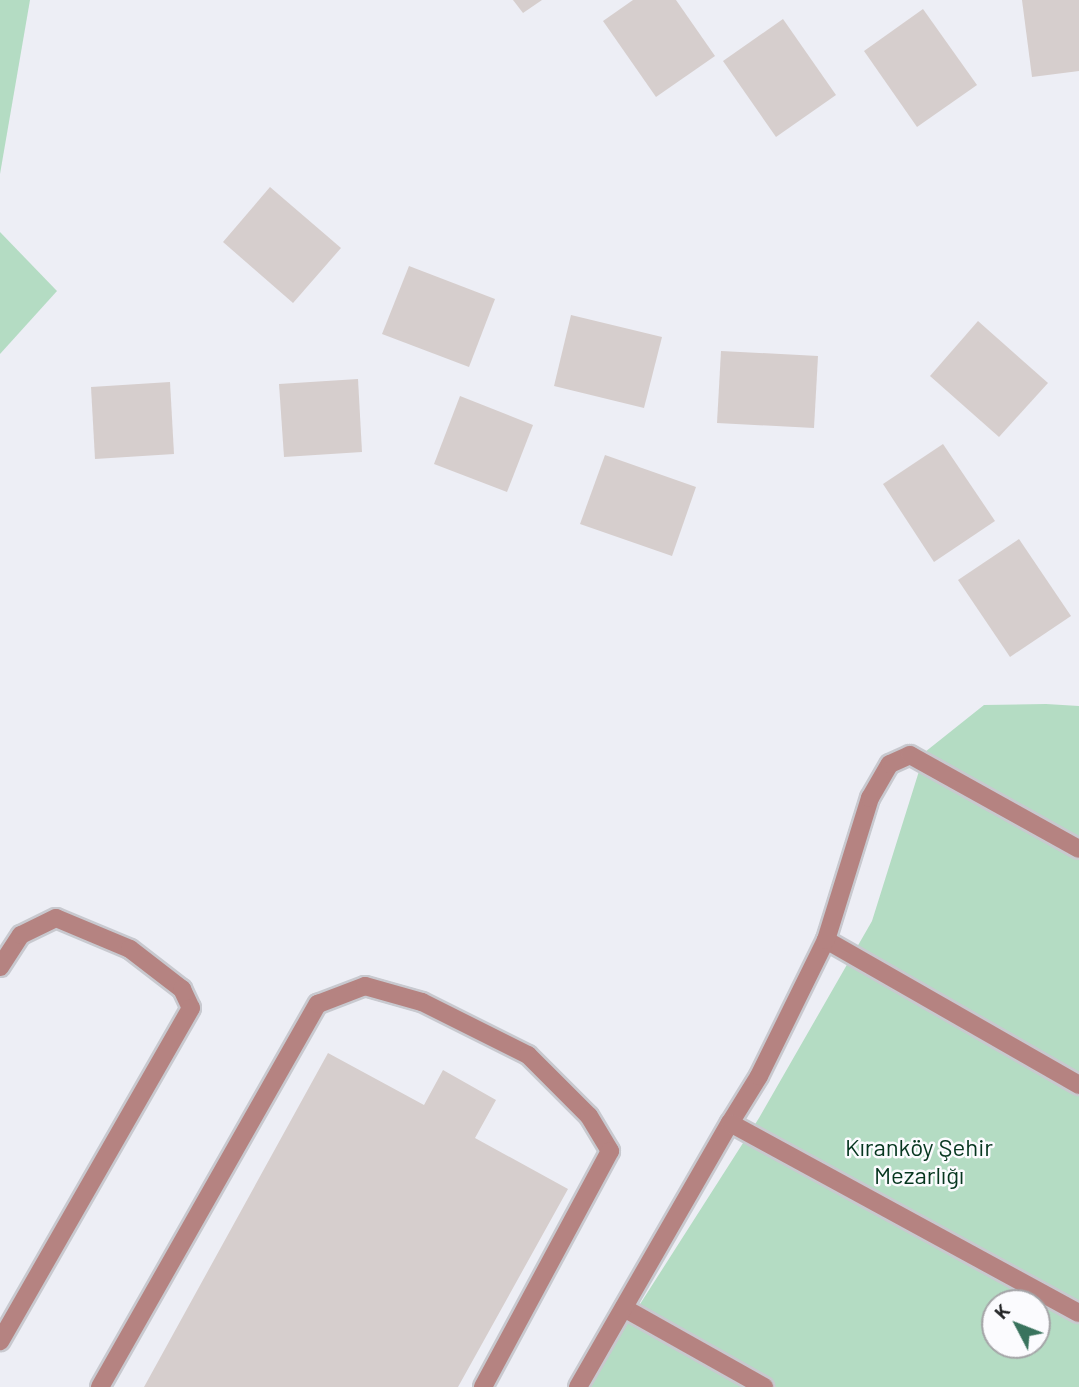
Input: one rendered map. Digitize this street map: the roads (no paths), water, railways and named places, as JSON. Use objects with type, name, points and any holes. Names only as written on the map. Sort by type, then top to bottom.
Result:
[{"type":"lane","points":[[578,1387],[730,1123],[760,1076],[826,940],[870,798],[890,764],[910,755],[1079,849]]},
{"type":"lane","points":[[0,967],[21,935],[56,918],[130,949],[182,989],[191,1008],[0,1341]]},
{"type":"lane","points":[[826,940],[1079,1085]]},
{"type":"lane","points":[[100,1387],[317,1004],[365,986],[422,1002],[528,1055],[589,1116],[610,1151],[483,1387]]},
{"type":"lane","points":[[730,1123],[1079,1313]]},
{"type":"lane","points":[[625,1308],[764,1387]]},
{"type":"park label","name":"Kıranköy Şehir Mezarlığı","points":[[919,1161]]}]
